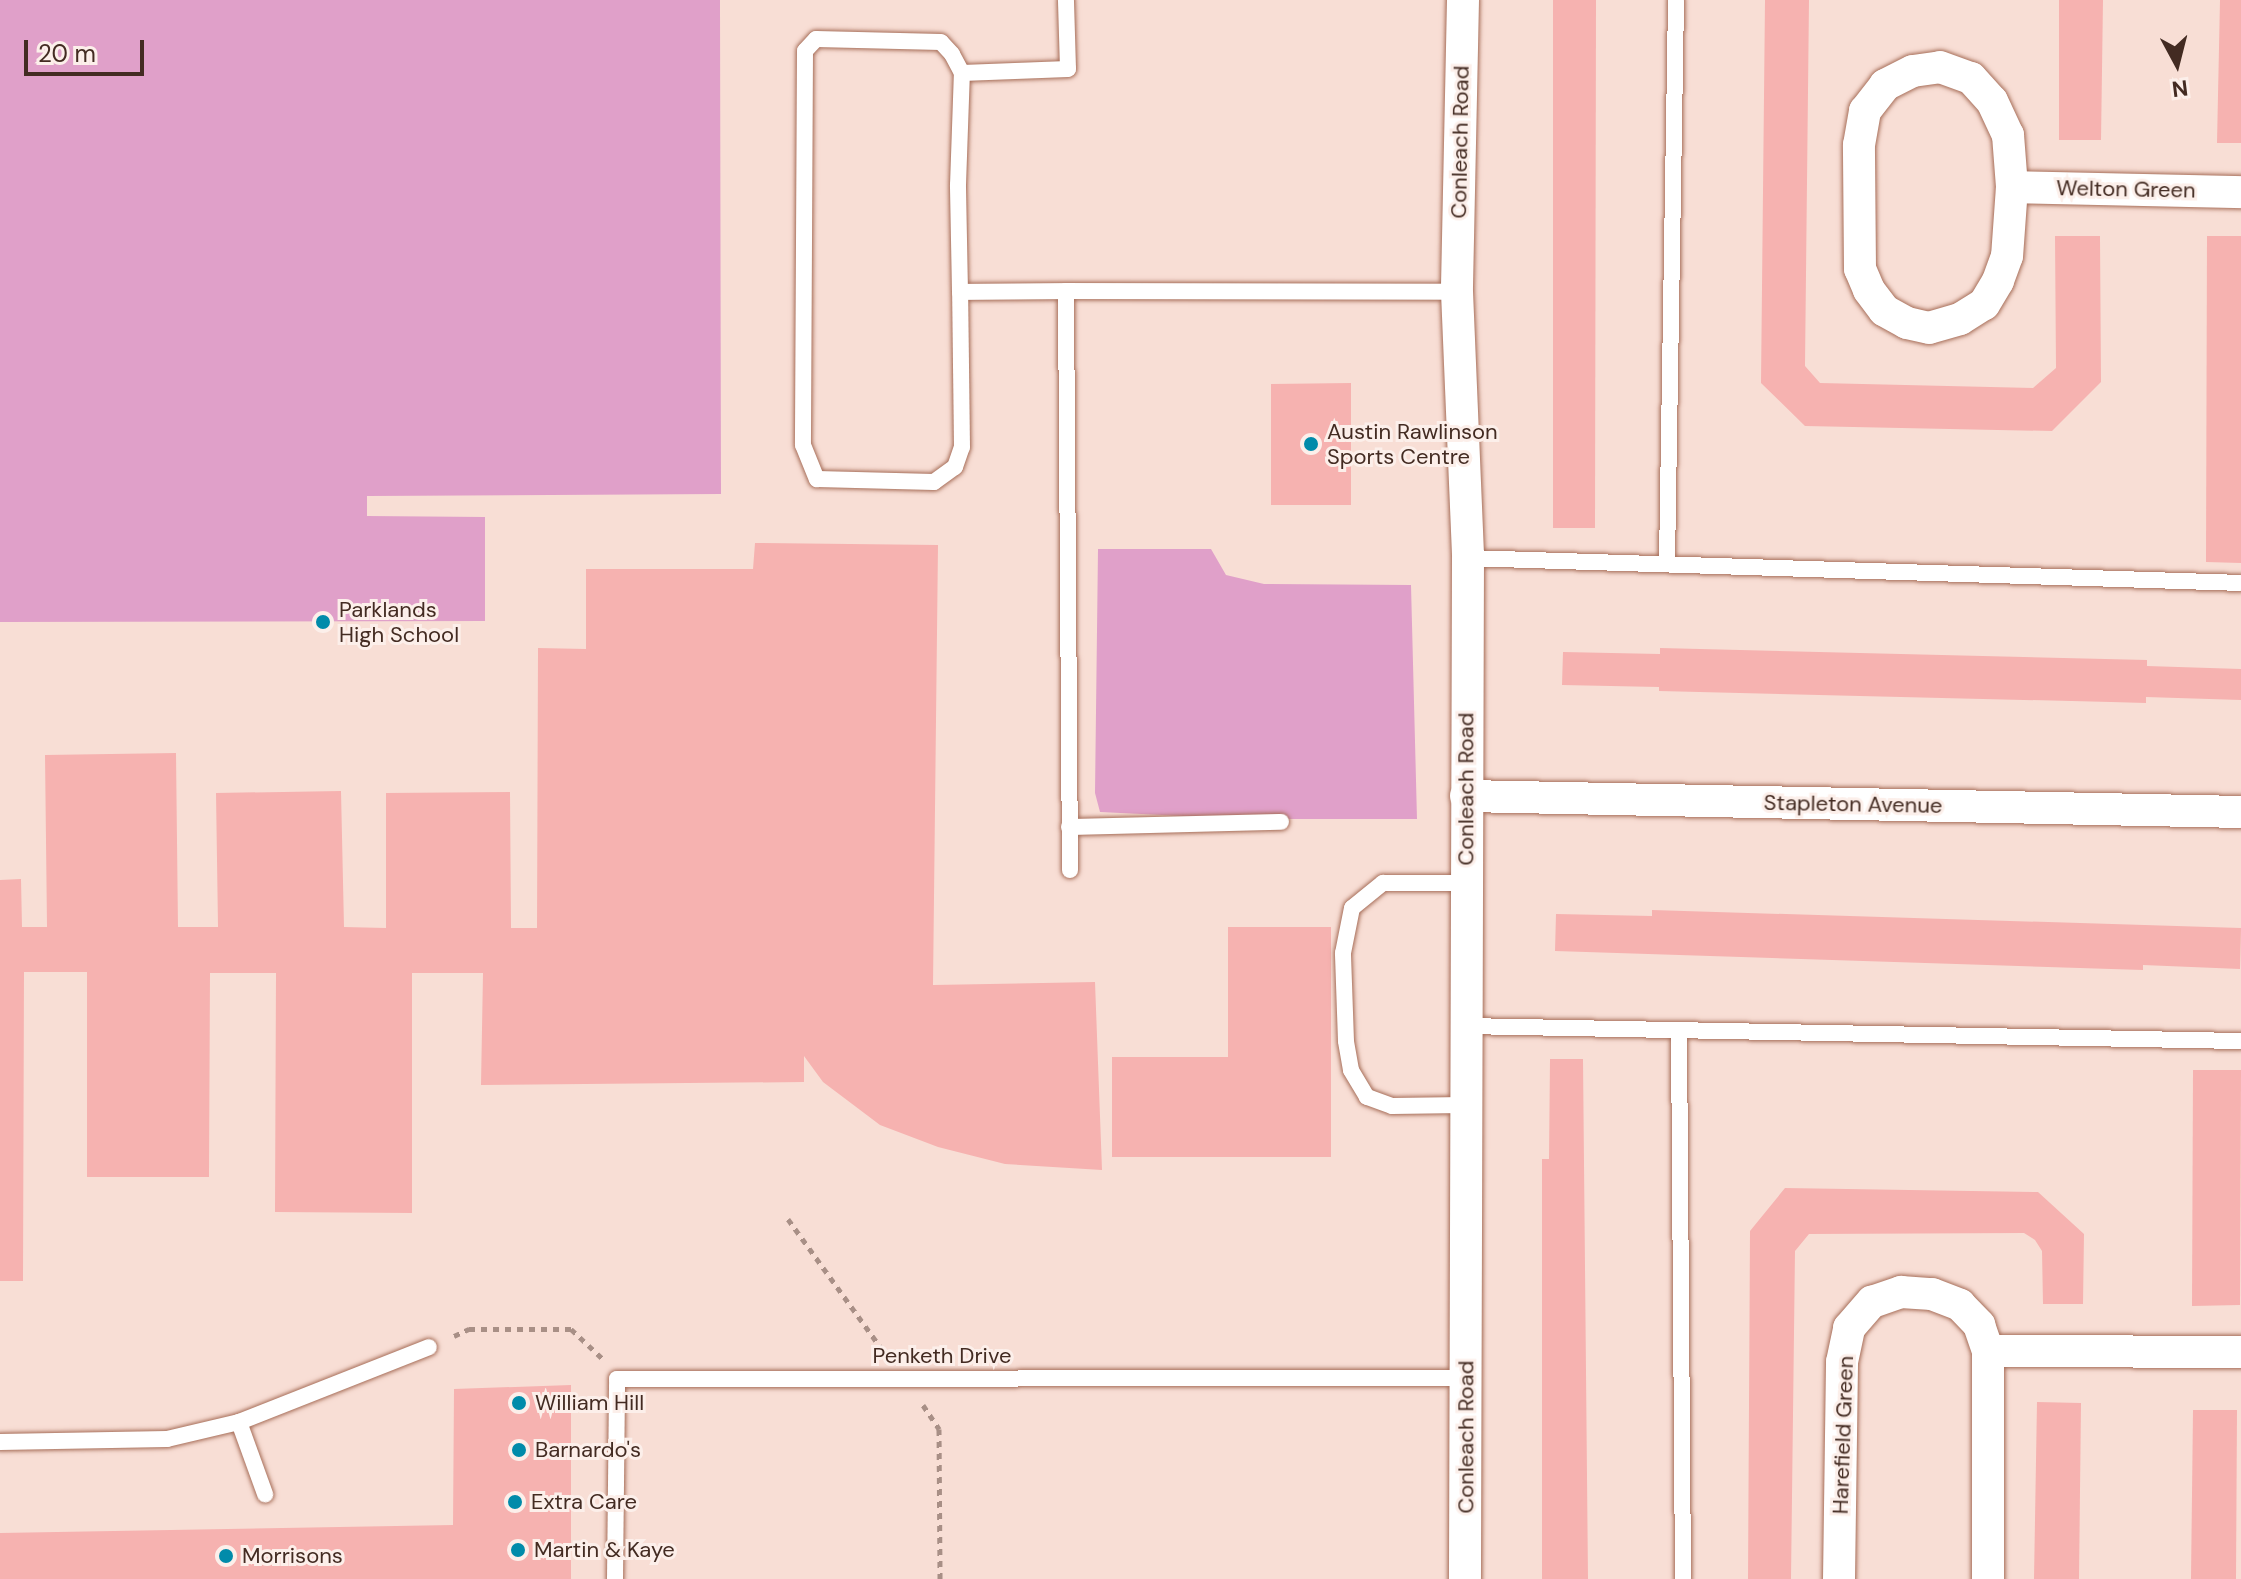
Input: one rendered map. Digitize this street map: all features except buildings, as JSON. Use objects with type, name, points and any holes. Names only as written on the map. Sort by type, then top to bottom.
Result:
[{"type":"street","name":"Conleach Road","points":[[1463,0],[1457,292],[1468,558],[1465,1579]]},
{"type":"street","points":[[1940,67],[1971,78],[1992,101],[2008,135],[2012,187],[2007,256],[1984,304],[1960,319],[1929,328],[1907,323],[1884,310],[1869,290],[1860,269],[1859,145],[1865,111],[1885,85],[1913,71],[1940,67]]},
{"type":"street","name":"Welton Green","points":[[2012,187],[2241,192]]},
{"type":"street","name":"Stapleton Avenue","points":[[1466,796],[2241,812]]},
{"type":"street","name":"Harefield Green","points":[[1839,1579],[1842,1362],[1849,1328],[1872,1302],[1901,1292],[1932,1294],[1960,1305],[1979,1325],[1988,1351],[1988,1579]]},
{"type":"street","points":[[1988,1351],[2241,1352]]},
{"type":"lane","points":[[962,73],[1068,69],[1066,0]]},
{"type":"lane","points":[[1667,562],[1676,0]]},
{"type":"lane","points":[[816,39],[941,42],[962,73],[958,185],[960,292],[962,447],[955,467],[934,482],[817,479],[803,445],[805,51],[816,39]]},
{"type":"lane","points":[[1066,291],[1070,870]]},
{"type":"lane","points":[[960,292],[1457,292]]},
{"type":"lane","points":[[1468,558],[1667,562],[2241,583]]},
{"type":"lane","points":[[1069,827],[1281,822]]},
{"type":"lane","points":[[1464,1105],[1392,1106],[1367,1097],[1351,1070],[1346,1041],[1343,953],[1352,908],[1383,883],[1466,883]]},
{"type":"lane","points":[[1465,1026],[1679,1033],[2241,1041]]},
{"type":"lane","points":[[1679,1033],[1683,1579]]},
{"type":"lane","points":[[0,1442],[167,1439],[239,1422],[429,1347]]},
{"type":"lane","name":"Penketh Drive","points":[[617,1379],[1466,1378]]},
{"type":"lane","points":[[615,1579],[617,1379]]},
{"type":"lane","points":[[239,1422],[265,1494]]},
{"type":"path","points":[[429,1347],[469,1329],[571,1329],[601,1357],[617,1379]]},
{"type":"shaded area","points":[[0,0],[720,0],[721,494],[367,496],[367,516],[485,517],[485,621],[0,622]]},
{"type":"shaded area","points":[[1098,549],[1211,549],[1226,575],[1264,584],[1411,585],[1417,819],[1245,819],[1100,812],[1095,793]]},
{"type":"place","name":"Austin Rawlinson Sports Centre","points":[[1311,444]]},
{"type":"place","name":"Parklands High School","points":[[323,622]]},
{"type":"place","name":"William Hill","points":[[519,1403]]},
{"type":"place","name":"Barnardo's","points":[[519,1450]]},
{"type":"place","name":"Extra Care","points":[[515,1502]]},
{"type":"place","name":"Martin & Kaye","points":[[518,1550]]},
{"type":"place","name":"Morrisons","points":[[226,1556]]}]
